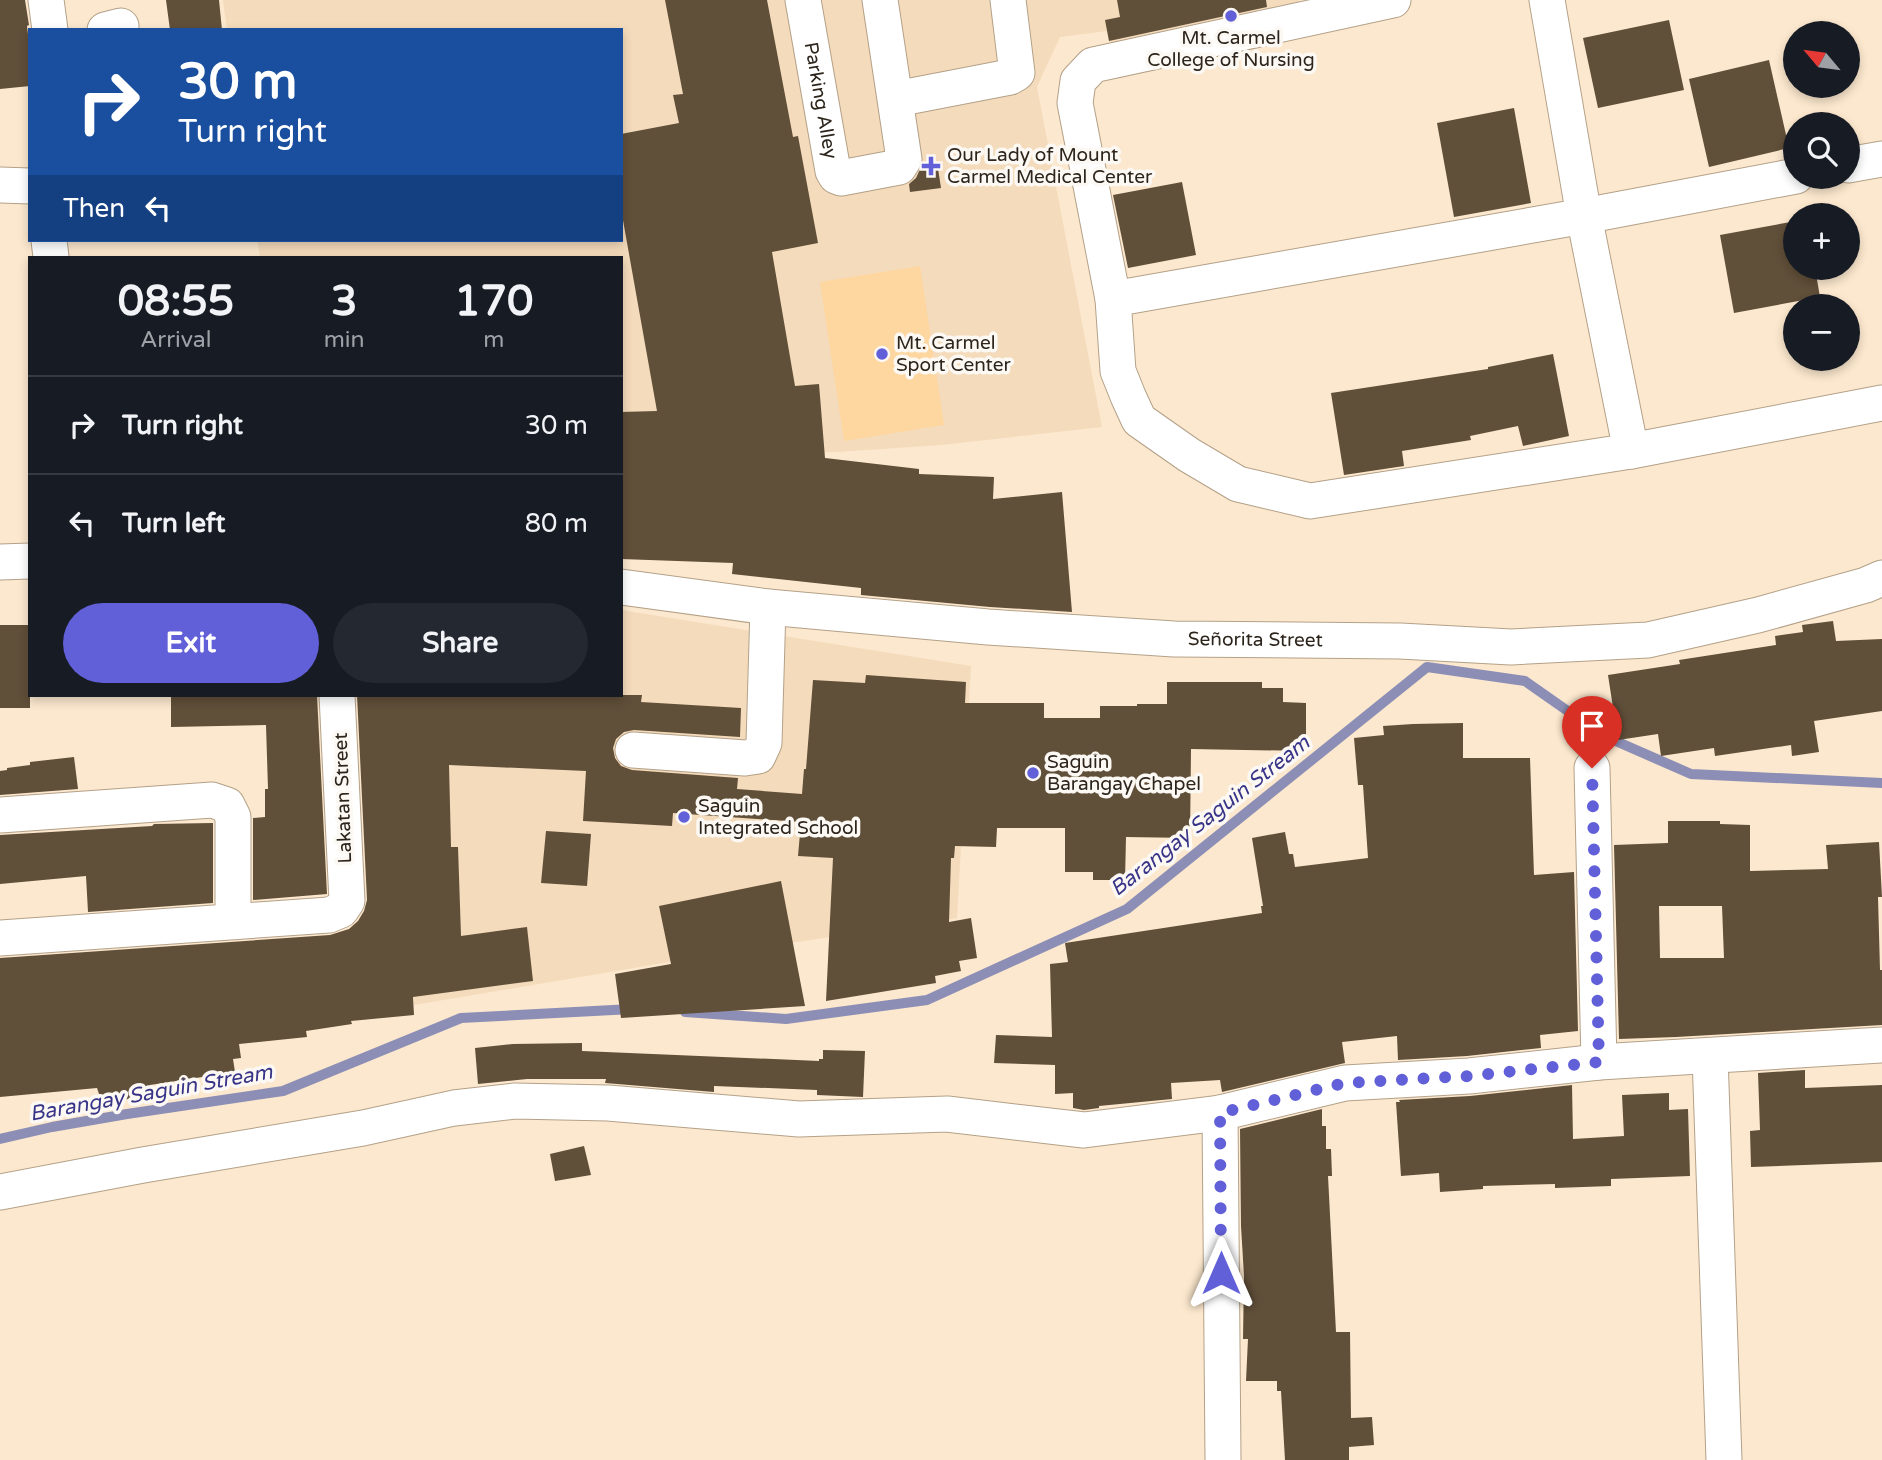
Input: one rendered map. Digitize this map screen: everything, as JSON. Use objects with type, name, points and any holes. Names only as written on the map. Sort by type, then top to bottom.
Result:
[{"type":"street","points":[[46,0],[50,28]]},
{"type":"street","name":"Parking Alley","points":[[803,0],[833,171],[841,178],[899,167],[904,159],[880,0]]},
{"type":"street","points":[[896,99],[1010,77],[1017,73],[1008,0]]},
{"type":"street","points":[[1393,0],[1093,65],[1078,81],[1075,103],[1113,299],[1118,371],[1139,420],[1189,455],[1238,484],[1310,501],[1630,451],[1882,403]]},
{"type":"street","points":[[1547,0],[1584,216],[1630,451]]},
{"type":"street","points":[[1860,164],[1882,159]]},
{"type":"street","points":[[1113,299],[1783,178]]},
{"type":"street","points":[[0,185],[28,186]]},
{"type":"street","points":[[0,562],[28,561]]},
{"type":"street","name":"Señorita Street","points":[[623,587],[768,607],[988,627],[1174,639],[1400,641],[1511,647],[1648,640],[1758,615],[1866,585],[1882,578]]},
{"type":"street","points":[[633,750],[745,758],[758,756],[764,743],[768,607]]},
{"type":"street","name":"Lakatan Street","points":[[233,921],[329,915],[341,910],[346,901],[338,697]]},
{"type":"street","points":[[1592,768],[1599,1062]]},
{"type":"street","points":[[0,815],[212,800],[227,805],[233,817],[233,921],[0,938]]},
{"type":"street","points":[[0,1192],[363,1128],[454,1108],[515,1101],[608,1103],[799,1119],[947,1114],[1084,1130],[1220,1113],[1345,1083],[1469,1076],[1599,1062],[1882,1045]]},
{"type":"street","points":[[1710,1056],[1724,1460]]},
{"type":"street","points":[[1220,1113],[1223,1460]]},
{"type":"shaded area","points":[[223,0],[1299,0],[1301,8],[1110,45],[1107,31],[1060,37],[1037,87],[1102,427],[941,445],[837,452],[634,457],[623,456],[623,256],[260,256],[257,242],[623,242],[623,28],[227,28]]},
{"type":"shaded area","name":"Mt. Carmel Sport Center","points":[[920,266],[944,425],[844,441],[820,282]]},
{"type":"shaded area","name":"Saguin Integrated School","points":[[623,610],[971,666],[957,918],[716,954],[414,1005],[400,697],[623,697]]},
{"type":"building","points":[[0,0],[25,0],[29,25],[28,86],[0,89]]},
{"type":"building","points":[[166,0],[219,0],[222,28],[170,28]]},
{"type":"building","points":[[665,0],[767,0],[793,137],[798,136],[818,243],[772,252],[795,386],[819,384],[825,458],[919,469],[919,474],[994,477],[993,499],[1062,492],[1072,612],[861,595],[861,588],[732,574],[733,563],[623,559],[623,412],[657,411],[623,220],[623,134],[679,123],[673,95],[683,94]]},
{"type":"building","points":[[1117,0],[1266,0],[1267,7],[1109,41],[1105,20],[1120,17]]},
{"type":"building","points":[[1669,20],[1684,90],[1598,108],[1583,38]]},
{"type":"building","points":[[1769,60],[1783,122],[1783,149],[1709,167],[1689,79]]},
{"type":"building","points":[[1514,108],[1531,203],[1454,217],[1437,123]]},
{"type":"building","points":[[937,162],[941,188],[910,192],[909,184],[916,178],[922,165]]},
{"type":"building","points":[[1182,182],[1196,255],[1128,268],[1113,195]]},
{"type":"building","points":[[1783,223],[1783,280],[1817,280],[1819,294],[1783,294],[1783,304],[1734,313],[1720,235]]},
{"type":"building","points":[[1553,354],[1569,436],[1523,446],[1518,426],[1470,436],[1471,440],[1402,451],[1404,466],[1344,475],[1331,393],[1488,369]]},
{"type":"building","points":[[1833,621],[1836,641],[1882,639],[1882,711],[1814,721],[1819,752],[1792,756],[1791,745],[1715,756],[1714,748],[1661,756],[1658,734],[1618,740],[1608,675],[1680,664],[1679,660],[1776,645],[1775,636],[1803,632],[1802,625]]},
{"type":"building","points":[[0,625],[28,625],[30,708],[0,708]]},
{"type":"building","points":[[866,675],[966,682],[965,703],[1044,703],[1044,718],[1100,718],[1100,706],[1167,704],[1167,682],[1262,682],[1262,688],[1283,688],[1283,702],[1306,703],[1306,751],[1191,749],[1190,838],[1126,837],[1125,880],[1093,880],[1093,872],[1065,872],[1065,828],[997,828],[996,847],[955,846],[954,858],[951,858],[949,922],[971,918],[977,958],[959,961],[961,971],[935,976],[936,983],[826,1001],[833,858],[798,856],[801,822],[673,813],[672,826],[583,821],[586,771],[449,765],[451,847],[458,847],[461,936],[527,927],[533,981],[413,997],[414,1015],[351,1021],[352,1024],[306,1031],[307,1037],[239,1044],[241,1058],[233,1059],[235,1072],[150,1085],[152,1092],[103,1106],[97,1088],[0,1097],[0,958],[330,935],[349,929],[358,921],[367,900],[357,697],[642,695],[641,702],[741,708],[740,737],[634,730],[624,732],[616,739],[613,748],[615,758],[621,766],[632,770],[738,778],[737,789],[802,794],[813,680],[865,683]]},
{"type":"building","points":[[171,697],[317,697],[327,894],[253,900],[253,818],[265,817],[265,789],[268,789],[266,725],[171,727]]},
{"type":"building","points":[[1463,723],[1463,758],[1530,758],[1534,875],[1574,872],[1578,1031],[1540,1035],[1541,1048],[1398,1060],[1397,1036],[1342,1042],[1345,1063],[1222,1092],[1220,1080],[1171,1083],[1172,1099],[1099,1106],[1084,1110],[1073,1108],[1073,1093],[1055,1094],[1055,1065],[994,1063],[996,1035],[1052,1037],[1050,964],[1068,962],[1065,943],[1262,913],[1252,838],[1285,832],[1289,854],[1293,854],[1295,867],[1368,858],[1363,785],[1358,785],[1354,738],[1384,735],[1383,726]]},
{"type":"building","points":[[74,757],[78,789],[0,795],[0,771],[30,765],[30,762]]},
{"type":"building","points":[[1668,821],[1720,821],[1720,824],[1750,825],[1750,871],[1828,869],[1826,845],[1879,842],[1882,1025],[1619,1039],[1614,845],[1668,843]],"holes":[[[1659,906],[1722,906],[1724,958],[1660,958]]]},
{"type":"building","points":[[213,823],[213,903],[88,912],[86,876],[0,884],[0,835],[154,824]]},
{"type":"building","points":[[546,831],[591,834],[587,886],[541,883]]},
{"type":"building","points":[[781,881],[805,1006],[621,1018],[615,974],[671,964],[659,906]]},
{"type":"building","points":[[582,1043],[582,1051],[819,1061],[823,1059],[823,1050],[865,1051],[863,1097],[817,1095],[817,1090],[714,1086],[714,1092],[605,1083],[606,1079],[527,1079],[478,1084],[475,1048],[513,1044]]},
{"type":"building","points":[[1805,1070],[1805,1088],[1882,1085],[1882,1162],[1751,1167],[1750,1131],[1760,1130],[1758,1073]]},
{"type":"building","points":[[1572,1085],[1573,1139],[1624,1136],[1622,1095],[1669,1093],[1669,1110],[1688,1109],[1690,1176],[1611,1179],[1611,1186],[1483,1186],[1483,1189],[1440,1192],[1439,1173],[1401,1176],[1396,1102],[1400,1102],[1399,1100],[1470,1096]]},
{"type":"building","points":[[1322,1109],[1322,1126],[1326,1126],[1326,1149],[1331,1149],[1332,1176],[1328,1176],[1336,1332],[1350,1332],[1351,1418],[1372,1417],[1374,1445],[1349,1447],[1349,1460],[1285,1460],[1281,1391],[1277,1391],[1277,1381],[1246,1381],[1248,1339],[1243,1339],[1240,1129]]},
{"type":"building","points":[[584,1146],[591,1175],[555,1181],[550,1154]]},
{"type":"waterway","name":"Barangay Saguin Stream","points":[[685,1012],[786,1019],[927,1000],[1127,909],[1427,667],[1525,681],[1602,735],[1691,774],[1882,783]]},
{"type":"waterway","name":"Barangay Saguin Stream","points":[[0,1139],[127,1114],[283,1091],[461,1018],[632,1009]]},
{"type":"place","name":"Mt. Carmel College of Nursing","points":[[1231,16]]},
{"type":"place","name":"Our Lady of Mount Carmel Medical Center","points":[[931,166]]},
{"type":"place","name":"Mt. Carmel Sport Center","points":[[882,354]]},
{"type":"place","name":"Saguin Barangay Chapel","points":[[1033,773]]},
{"type":"place","name":"Saguin Integrated School","points":[[684,817]]},
{"type":"route","points":[[1221,1273],[1220,1113],[1345,1083],[1469,1076],[1599,1062],[1592,768]]}]
